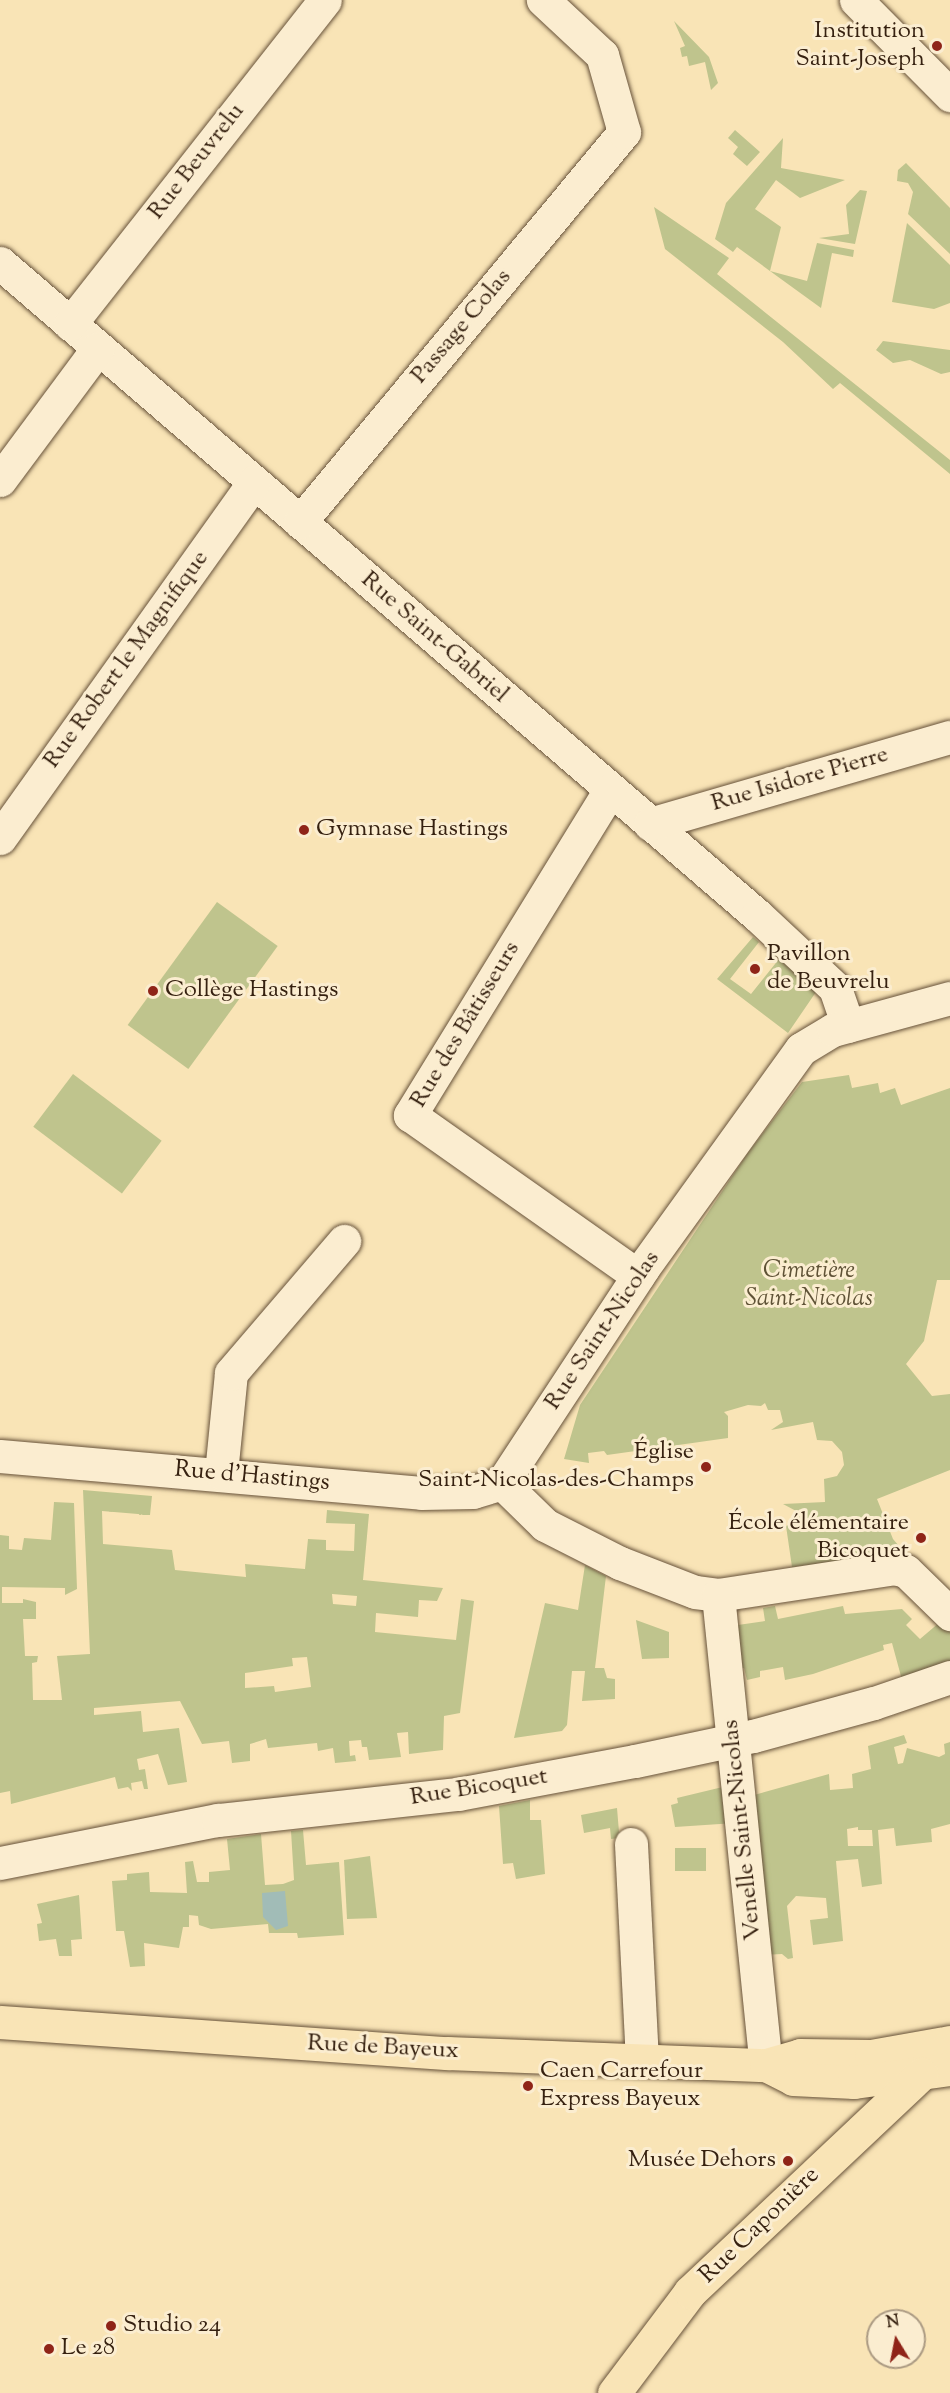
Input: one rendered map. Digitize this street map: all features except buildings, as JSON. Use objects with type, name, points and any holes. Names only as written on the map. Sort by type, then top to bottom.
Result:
[{"type":"main road","name":"Rue de Bayeux","points":[[0,2022],[423,2051],[766,2065],[800,2055],[871,2056],[950,2044]]},
{"type":"main road","points":[[871,2056],[935,2072]]},
{"type":"main road","name":"Rue de Bayeux","points":[[766,2065],[794,2079],[811,2081],[854,2082],[935,2072]]},
{"type":"main road","name":"Rue Caponière","points":[[614,2393],[690,2292],[935,2072]]},
{"type":"street","name":"Rue Beuvrelu","points":[[70,324],[325,0]]},
{"type":"street","name":"Passage Colas","points":[[300,522],[624,132],[602,55],[543,0]]},
{"type":"street","points":[[856,0],[950,95]]},
{"type":"street","name":"Rue Saint-Gabriel","points":[[0,263],[650,824],[836,988],[848,1026]]},
{"type":"street","points":[[0,480],[98,348]]},
{"type":"street","name":"Rue Robert le Magnifique","points":[[0,838],[254,482]]},
{"type":"street","name":"Rue Isidore Pierre","points":[[650,824],[950,737]]},
{"type":"street","name":"Rue des Bâtisseurs","points":[[610,790],[410,1115],[638,1276]]},
{"type":"street","name":"Rue Saint-Nicolas","points":[[502,1483],[638,1276],[801,1049],[848,1026],[950,998]]},
{"type":"street","points":[[221,1473],[231,1374],[344,1241]]},
{"type":"street","name":"Rue d'Hastings","points":[[0,1456],[221,1473],[421,1493],[473,1492],[502,1483]]},
{"type":"street","points":[[502,1483],[545,1525],[648,1575],[696,1592],[718,1595],[894,1568],[906,1570],[950,1614]]},
{"type":"street","name":"Venelle Saint-Nicolas","points":[[718,1595],[735,1740],[766,2065]]},
{"type":"street","name":"Rue Bicoquet","points":[[0,1863],[218,1820],[458,1794],[735,1740],[874,1703],[950,1677]]},
{"type":"street","points":[[632,1844],[642,2060]]},
{"type":"street","points":[[935,2072],[950,2044]]},
{"type":"green space","points":[[674,21],[709,57],[718,83],[711,90],[705,62],[689,66],[687,56],[682,57],[680,48],[685,46]]},
{"type":"green space","points":[[735,130],[760,152],[747,166],[733,154],[738,147],[728,138]]},
{"type":"green space","points":[[783,138],[781,168],[845,180],[800,198],[776,180],[755,209],[781,227],[770,271],[737,247],[733,252],[715,239],[726,203]]},
{"type":"green space","points":[[906,163],[950,208],[950,254],[908,214],[913,192],[908,183],[897,181],[898,170]]},
{"type":"green space","points":[[860,190],[867,191],[855,244],[819,238],[849,234],[846,205]]},
{"type":"green space","points":[[654,207],[729,258],[717,274],[950,460],[950,474],[840,383],[833,389],[783,342],[665,249]]},
{"type":"green space","points":[[907,223],[950,265],[950,303],[934,309],[892,302]]},
{"type":"green space","points":[[817,243],[854,250],[853,257],[832,253],[821,308],[770,271],[807,281]]},
{"type":"green space","points":[[883,341],[950,350],[950,372],[941,374],[910,360],[893,363],[876,350]]},
{"type":"green space","points":[[217,902],[278,946],[188,1069],[128,1025]]},
{"type":"green space","points":[[753,937],[759,942],[730,979],[751,994],[779,959],[816,992],[788,1033],[717,979]]},
{"type":"green space","points":[[73,1074],[162,1141],[122,1194],[33,1127]]},
{"type":"green space","name":"Cimetière Saint-Nicolas","points":[[849,1075],[852,1088],[878,1083],[880,1093],[895,1088],[901,1105],[950,1088],[950,1280],[937,1280],[924,1341],[906,1364],[932,1396],[950,1394],[950,1470],[877,1499],[893,1539],[905,1553],[792,1567],[786,1526],[796,1522],[798,1512],[783,1504],[825,1502],[824,1479],[837,1476],[844,1465],[842,1452],[832,1441],[817,1440],[813,1422],[771,1430],[783,1422],[780,1410],[768,1410],[765,1403],[761,1406],[748,1405],[724,1412],[728,1416],[728,1438],[607,1455],[604,1451],[588,1453],[589,1463],[564,1459],[580,1405],[747,1154],[802,1082]]},
{"type":"green space","points":[[83,1490],[152,1496],[150,1515],[102,1511],[103,1544],[172,1550],[175,1570],[246,1577],[245,1564],[305,1569],[308,1539],[326,1540],[326,1550],[354,1551],[355,1524],[326,1523],[327,1510],[369,1514],[363,1580],[443,1588],[437,1601],[419,1600],[418,1617],[376,1613],[375,1632],[456,1640],[461,1599],[474,1601],[460,1713],[444,1716],[443,1750],[409,1754],[408,1732],[397,1733],[401,1757],[369,1760],[367,1747],[362,1747],[361,1740],[349,1741],[350,1756],[355,1755],[356,1761],[335,1763],[333,1748],[318,1751],[317,1743],[268,1748],[266,1739],[250,1744],[250,1761],[232,1763],[229,1741],[202,1744],[180,1701],[94,1708],[94,1715],[141,1711],[143,1732],[179,1728],[187,1782],[168,1785],[158,1754],[137,1759],[139,1770],[145,1769],[148,1789],[144,1789],[142,1781],[131,1783],[132,1791],[128,1787],[118,1789],[115,1777],[11,1804],[10,1791],[0,1793],[0,1535],[9,1536],[9,1549],[22,1550],[24,1538],[51,1540],[54,1502],[74,1503],[77,1589],[65,1595],[65,1588],[2,1587],[2,1603],[23,1603],[23,1599],[36,1602],[36,1619],[23,1619],[25,1656],[38,1656],[37,1662],[32,1663],[33,1700],[62,1700],[57,1656],[90,1654]],"holes":[[[332,1594],[357,1596],[356,1606],[333,1604]],[[307,1657],[311,1687],[275,1692],[274,1686],[245,1688],[245,1673],[293,1666],[292,1658]]]},
{"type":"green space","points":[[585,1565],[606,1576],[595,1668],[604,1668],[607,1678],[615,1679],[615,1699],[582,1701],[585,1671],[572,1671],[567,1725],[562,1731],[514,1738],[545,1603],[578,1610]]},
{"type":"green space","points":[[775,1606],[778,1619],[843,1606],[845,1614],[902,1609],[912,1619],[906,1625],[920,1639],[940,1622],[950,1632],[950,1661],[902,1680],[892,1643],[883,1645],[884,1650],[813,1674],[785,1680],[783,1667],[760,1671],[760,1677],[747,1680],[744,1668],[736,1670],[731,1626],[765,1621],[763,1608]]},
{"type":"green space","points":[[636,1620],[669,1632],[669,1658],[642,1659]]},
{"type":"green space","points":[[904,1735],[907,1743],[894,1747],[898,1764],[903,1763],[907,1748],[939,1757],[945,1754],[944,1744],[950,1742],[950,1824],[931,1829],[932,1842],[896,1846],[894,1828],[878,1830],[882,1884],[862,1887],[858,1859],[836,1861],[843,1941],[813,1945],[810,1920],[828,1918],[826,1898],[796,1896],[787,1906],[793,1958],[788,1959],[782,1954],[763,1955],[747,1797],[829,1774],[830,1790],[853,1788],[852,1774],[871,1769],[868,1746]],"holes":[[[858,1827],[858,1830],[872,1830],[873,1846],[848,1846],[847,1829]]]},
{"type":"green space","points":[[731,1785],[735,1823],[675,1827],[671,1805],[678,1803],[677,1798]]},
{"type":"green space","points":[[530,1800],[530,1820],[541,1820],[545,1874],[516,1879],[513,1863],[503,1864],[499,1806]]},
{"type":"green space","points":[[617,1808],[619,1832],[634,1831],[634,1836],[611,1839],[610,1828],[584,1833],[581,1815]]},
{"type":"green space","points":[[303,1830],[306,1865],[339,1862],[344,1935],[298,1938],[297,1933],[269,1933],[268,1924],[211,1929],[199,1925],[198,1916],[189,1915],[189,1927],[183,1927],[179,1948],[144,1943],[145,1966],[130,1967],[124,1931],[116,1931],[112,1881],[127,1880],[127,1874],[149,1872],[150,1892],[187,1893],[185,1862],[193,1861],[197,1882],[209,1882],[209,1872],[230,1870],[227,1839],[261,1834],[265,1885],[283,1884],[294,1880],[291,1831]]},
{"type":"green space","points":[[675,1848],[706,1848],[706,1871],[675,1871]]},
{"type":"green space","points":[[370,1856],[377,1918],[347,1919],[344,1860]]},
{"type":"green space","points":[[79,1895],[82,1939],[71,1940],[72,1956],[59,1956],[56,1939],[39,1941],[37,1924],[42,1923],[37,1904]]},
{"type":"water","points":[[285,1891],[288,1926],[276,1930],[263,1917],[262,1893]]},
{"type":"place","name":"Institution Saint-Joseph","points":[[937,46]]},
{"type":"place","name":"Gymnase Hastings","points":[[304,830]]},
{"type":"place","name":"Pavillon de Beuvrelu","points":[[755,969]]},
{"type":"place","name":"Collège Hastings","points":[[153,991]]},
{"type":"place","name":"Église Saint-Nicolas-des-Champs","points":[[706,1467]]},
{"type":"place","name":"École élémentaire Bicoquet","points":[[921,1538]]},
{"type":"place","name":"Caen Carrefour Express Bayeux","points":[[528,2086]]},
{"type":"place","name":"Musée Dehors","points":[[788,2161]]},
{"type":"place","name":"Studio 24","points":[[111,2326]]},
{"type":"place","name":"Le 28","points":[[49,2349]]}]
